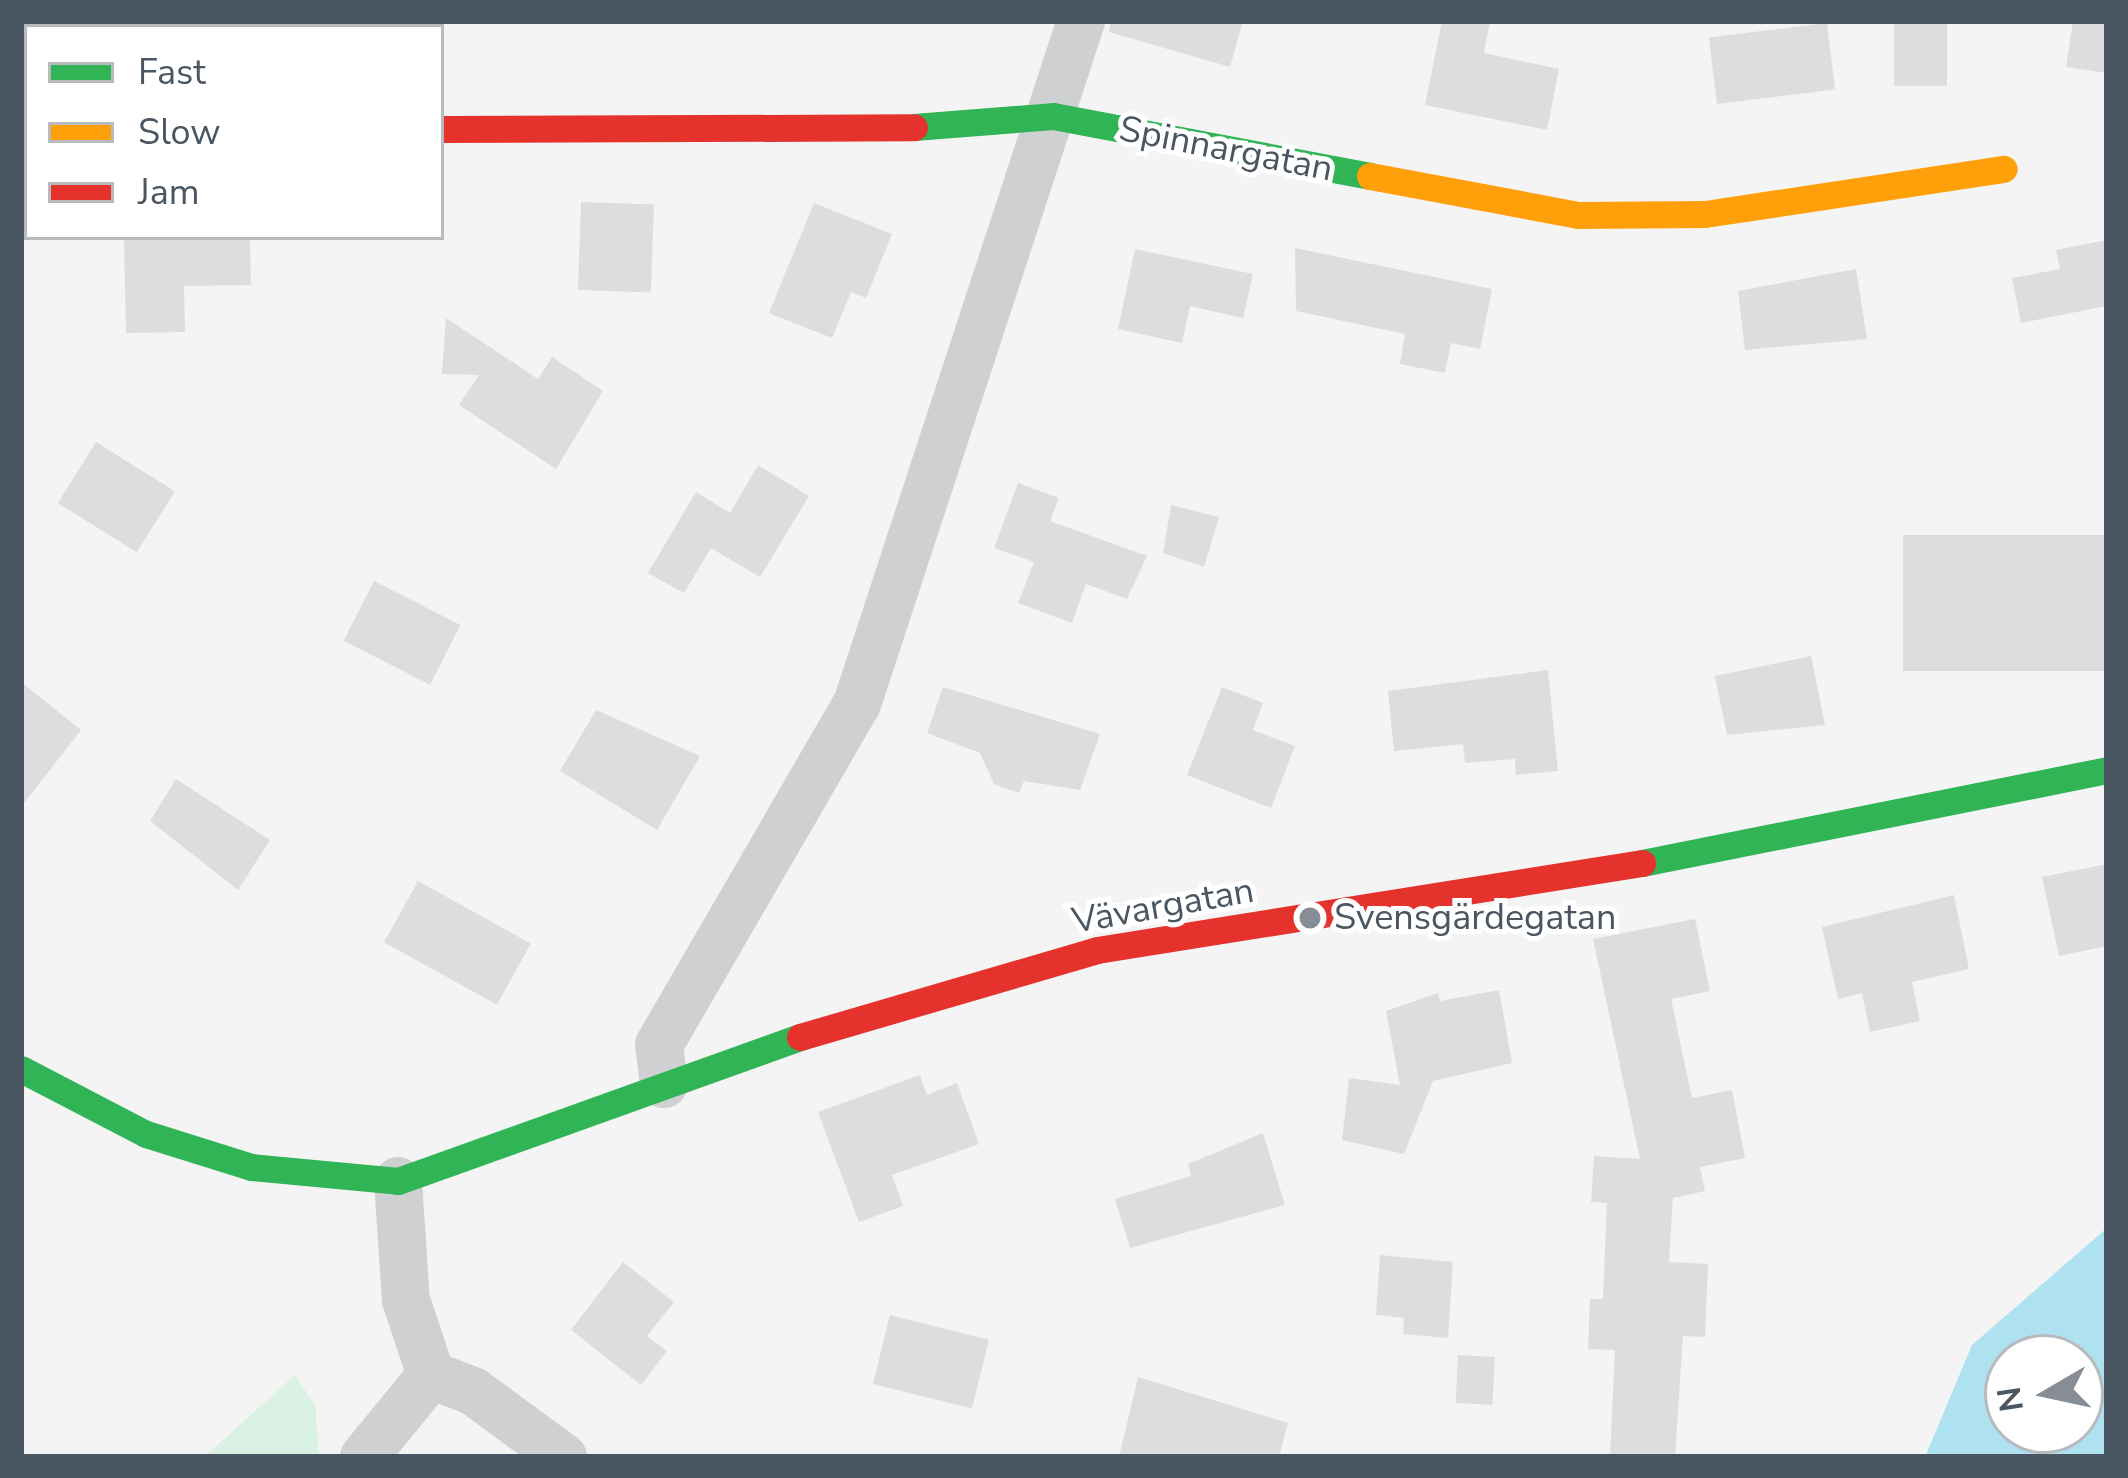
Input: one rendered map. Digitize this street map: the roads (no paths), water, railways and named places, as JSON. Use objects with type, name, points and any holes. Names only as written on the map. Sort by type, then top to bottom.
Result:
[{"type":"street","points":[[664,1084],[659,1046],[857,704],[1081,21]]},
{"type":"street","name":"Spinnargatan","points":[[444,129],[951,127],[1052,116],[1580,215],[1705,214],[2004,169]]},
{"type":"street","name":"Vävargatan","points":[[398,1181],[866,1013],[1096,950],[1564,879],[2107,770]]},
{"type":"street","points":[[21,1069],[146,1135],[251,1167],[398,1181],[406,1300],[431,1375]]},
{"type":"street","points":[[364,1457],[431,1375]]},
{"type":"street","points":[[431,1375],[472,1391],[563,1457]]},
{"type":"water","points":[[2107,1228],[2107,1457],[1925,1457],[1972,1345],[1984,1335],[1984,1454],[2104,1454],[2104,1334],[1985,1334]]},
{"type":"place","name":"Svensgärdegatan","points":[[1310,918]]}]
